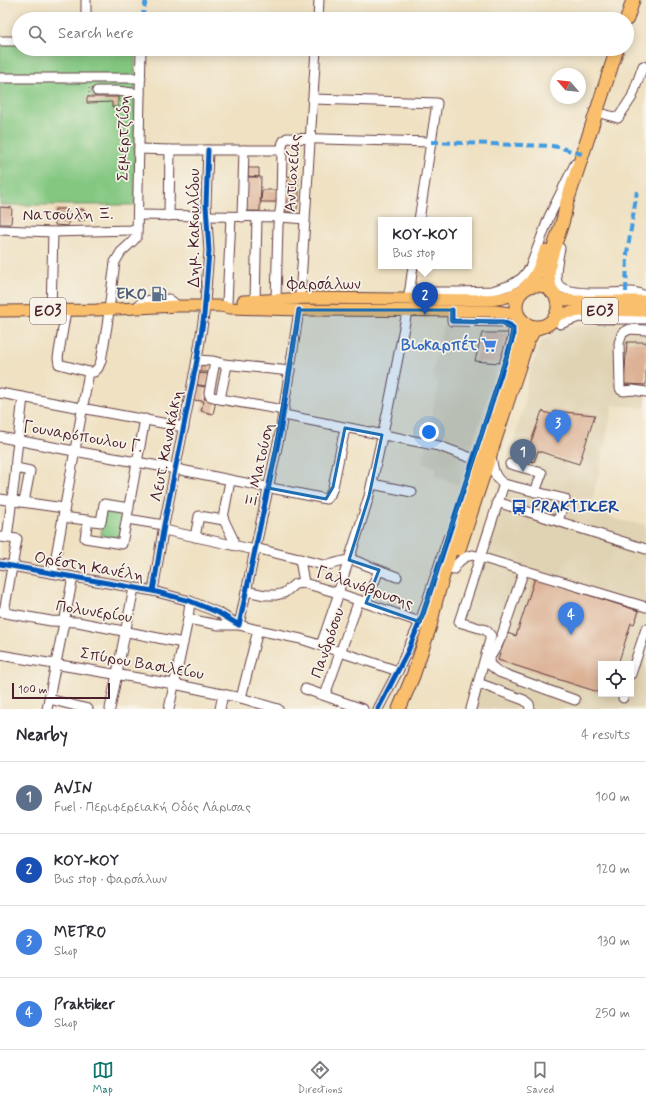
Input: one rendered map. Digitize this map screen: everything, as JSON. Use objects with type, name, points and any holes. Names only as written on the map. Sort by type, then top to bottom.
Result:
[{"type":"highway","points":[[629,12],[633,0]]},
{"type":"highway","points":[[558,320],[558,307],[548,281],[551,260],[557,247],[567,202],[615,56]]},
{"type":"highway","points":[[399,709],[413,676],[425,624],[450,552],[510,355],[519,333],[519,318],[515,308],[516,301],[518,295],[531,283],[538,273],[557,217],[567,202]]},
{"type":"highway","name":"ΕΟ3","points":[[524,289],[534,285],[540,285],[548,288],[554,294]]},
{"type":"highway","name":"ΕΟ3","points":[[519,318],[526,326],[532,328],[538,328],[558,320]]},
{"type":"highway","points":[[425,624],[445,593],[528,342],[534,330],[538,328]]},
{"type":"main road","name":"Φαρσάλων","points":[[224,304],[230,308],[409,296],[498,300],[524,289]]},
{"type":"main road","name":"ΕΟ3","points":[[554,294],[562,299],[572,301],[646,301]]},
{"type":"main road","name":"Φαρσάλων","points":[[0,311],[109,310],[206,306],[276,300],[300,304],[452,316],[495,310],[510,313],[519,318]]},
{"type":"main road","name":"ΕΟ3","points":[[558,320],[562,314],[646,311]]},
{"type":"street","points":[[86,0],[86,12]]},
{"type":"street","points":[[318,12],[319,0]]},
{"type":"street","points":[[0,42],[12,41]]},
{"type":"street","name":"Σεμερτζίδη","points":[[137,228],[141,56]]},
{"type":"street","name":"Αντιοχείας","points":[[300,304],[316,56]]},
{"type":"street","points":[[596,112],[618,118],[632,97],[642,66]]},
{"type":"street","points":[[0,78],[140,78]]},
{"type":"street","points":[[97,91],[117,91],[140,94]]},
{"type":"street","points":[[313,99],[437,104],[420,217]]},
{"type":"street","points":[[276,300],[278,233],[281,205],[282,142],[287,138],[431,142]]},
{"type":"street","points":[[139,149],[282,150]]},
{"type":"street","points":[[169,216],[170,150]]},
{"type":"street","name":"Δημ. Κακουλίδου","points":[[206,306],[209,251],[206,200],[208,150]]},
{"type":"street","points":[[242,217],[244,150]]},
{"type":"street","points":[[413,269],[409,296],[492,290],[511,285],[522,278],[533,261],[552,209],[569,174],[582,154]]},
{"type":"street","points":[[138,215],[305,219]]},
{"type":"street","points":[[224,304],[231,217]]},
{"type":"street","points":[[255,301],[258,217]]},
{"type":"street","points":[[66,311],[58,358],[59,364],[94,372],[98,368],[101,361],[115,262],[121,252],[136,238],[137,228]]},
{"type":"street","name":"Νατσούλη Ξ.","points":[[0,230],[53,232],[131,230],[137,228]]},
{"type":"street","points":[[51,311],[53,232]]},
{"type":"street","points":[[557,247],[556,277],[558,284],[562,289],[584,293],[632,292],[646,296]]},
{"type":"street","name":"Ξ. Ματούση","points":[[239,625],[284,413],[300,304]]},
{"type":"street","name":"Λευτ. Κανακάκη","points":[[153,591],[206,306]]},
{"type":"street","points":[[579,314],[599,319],[646,319]]},
{"type":"street","points":[[378,709],[425,624],[474,459],[510,355],[513,328],[510,325],[503,322],[452,316]]},
{"type":"street","points":[[321,645],[372,484],[406,317]]},
{"type":"street","points":[[636,319],[636,329]]},
{"type":"street","points":[[646,330],[630,329],[624,332],[620,339],[620,388],[624,391],[633,390],[646,392]]},
{"type":"street","points":[[197,360],[227,365],[290,371]]},
{"type":"street","points":[[215,362],[209,393],[212,397],[345,428],[439,446],[474,459]]},
{"type":"street","points":[[220,399],[227,365]]},
{"type":"street","points":[[53,573],[89,372]]},
{"type":"street","points":[[0,393],[184,427]]},
{"type":"street","points":[[2,612],[17,539],[4,537],[12,500],[23,397]]},
{"type":"street","points":[[88,520],[85,538],[122,544],[145,419]]},
{"type":"street","name":"Γουναρόπουλου Γ.","points":[[0,437],[176,469],[326,499],[330,495],[333,487],[345,428]]},
{"type":"street","points":[[491,452],[496,476],[498,480],[504,484],[565,499],[558,521]]},
{"type":"street","points":[[510,464],[542,473],[535,492]]},
{"type":"street","points":[[16,468],[30,470],[24,502]]},
{"type":"street","points":[[230,480],[223,516],[233,539],[232,545]]},
{"type":"street","points":[[372,484],[412,492]]},
{"type":"street","points":[[471,709],[488,655],[491,636],[486,630],[460,622],[497,502],[504,484]]},
{"type":"street","points":[[0,499],[24,502],[64,512],[88,520],[101,522],[104,504],[129,508]]},
{"type":"street","points":[[497,502],[646,549]]},
{"type":"street","points":[[195,537],[199,516],[224,520]]},
{"type":"street","points":[[127,519],[195,537],[318,564],[327,565],[353,560],[397,577]]},
{"type":"street","points":[[453,570],[459,561],[469,555],[480,556],[646,607]]},
{"type":"street","points":[[300,559],[304,583]]},
{"type":"street","name":"Ορέστη Κανέλη","points":[[0,564],[153,591],[190,601],[219,613],[239,625]]},
{"type":"street","name":"Πανδρόσου","points":[[326,695],[341,652],[379,570]]},
{"type":"street","points":[[488,655],[497,646],[502,635],[524,570]]},
{"type":"street","points":[[47,709],[73,577]]},
{"type":"street","name":"Γαλανόβρυσης","points":[[246,590],[276,595],[284,593],[295,584],[304,583],[338,593],[425,624]]},
{"type":"street","points":[[110,709],[134,588]]},
{"type":"street","points":[[168,709],[188,619],[190,601]]},
{"type":"street","name":"Πολυνερίου","points":[[2,612],[47,620],[78,622],[183,643]]},
{"type":"street","name":"Ορέστη Κανέλη","points":[[188,619],[219,625],[239,625],[301,639],[398,671]]},
{"type":"street","points":[[634,665],[646,629]]},
{"type":"street","points":[[240,698],[258,630]]},
{"type":"street","name":"Σπύρου Βασιλείου","points":[[0,655],[174,684],[240,698],[278,709]]},
{"type":"street","points":[[488,655],[490,665],[499,672],[575,700]]},
{"type":"street","points":[[478,683],[524,700],[529,704],[530,709]]},
{"type":"street","points":[[305,689],[363,709]]},
{"type":"street","points":[[220,709],[223,694]]},
{"type":"street","points":[[49,699],[88,709]]},
{"type":"path","points":[[89,78],[89,97]]},
{"type":"highlighted area","points":[[299,310],[452,310],[452,321],[503,322],[513,328],[508,354],[420,622],[366,603],[379,570],[349,560],[369,496],[382,435],[345,428],[333,487],[326,499],[268,488]]},
{"type":"shaded area","points":[[591,324],[646,324],[646,408],[613,405],[591,508],[618,520],[646,525],[646,694],[642,709],[470,709],[478,675],[484,637],[452,628],[526,400],[525,396],[527,383],[533,363],[543,340],[550,336],[557,328]]},
{"type":"shaded area","points":[[443,326],[505,327],[508,329],[509,333],[459,485],[434,476],[436,467],[422,463],[438,385],[433,373]]},
{"type":"green space","points":[[0,39],[12,39],[12,56],[135,56],[135,205],[0,205]]},
{"type":"green space","points":[[106,507],[125,510],[119,542],[100,539]]},
{"type":"building","points":[[87,97],[118,97],[118,107],[112,107],[112,102],[87,103]]},
{"type":"building","points":[[248,168],[259,168],[259,177],[248,176]]},
{"type":"building","points":[[285,176],[298,177],[298,187],[286,187],[287,179],[285,179]]},
{"type":"building","points":[[247,177],[261,177],[260,211],[246,211]]},
{"type":"building","points":[[262,190],[277,190],[276,202],[261,202]]},
{"type":"building","points":[[285,191],[299,191],[299,202],[295,212],[285,212]]},
{"type":"building","points":[[0,207],[12,208],[11,224],[0,224]]},
{"type":"building","points":[[55,209],[68,209],[68,226],[55,225]]},
{"type":"building","points":[[83,209],[83,211],[85,211],[85,220],[78,221],[77,210]]},
{"type":"building","points":[[482,333],[509,333],[499,363],[475,361]]},
{"type":"building","points":[[627,342],[646,342],[646,385],[624,384]]},
{"type":"building","points":[[199,363],[211,363],[209,372],[199,372]]},
{"type":"building","points":[[196,373],[209,374],[206,386],[194,384]]},
{"type":"building","points":[[193,385],[206,387],[204,399],[216,401],[213,414],[201,411],[204,401],[191,400]]},
{"type":"building","points":[[542,411],[553,415],[554,411],[595,415],[579,464],[538,451],[534,462],[525,459]]},
{"type":"building","points":[[535,578],[639,611],[634,624],[631,623],[619,661],[598,661],[598,692],[498,660],[507,633],[516,636]]},
{"type":"marked path","points":[[143,12],[146,0]]},
{"type":"marked path","points":[[431,142],[552,146],[582,154]]},
{"type":"marked path","points":[[626,292],[627,254],[637,191]]},
{"type":"cycle path","points":[[153,591],[164,525],[197,360],[204,315],[209,251],[206,205],[208,150]]},
{"type":"cycle path","points":[[0,564],[153,591],[190,601],[219,613],[239,625],[280,433],[299,310]]},
{"type":"cycle path","points":[[378,709],[408,651],[423,614],[513,337],[513,328],[503,322],[452,321],[452,310]]},
{"type":"place","name":"EKO","points":[[159,294]]},
{"type":"place","name":"ΚΟΥ-ΚΟΥ","points":[[425,315]]},
{"type":"place","name":"Βιοκαρπέτ","points":[[489,345]]},
{"type":"place","name":"METRO","points":[[558,443]]},
{"type":"place","name":"AVIN","points":[[523,472]]},
{"type":"place","name":"PRAKTIKER","points":[[519,507]]},
{"type":"place","name":"Praktiker","points":[[571,635]]}]
